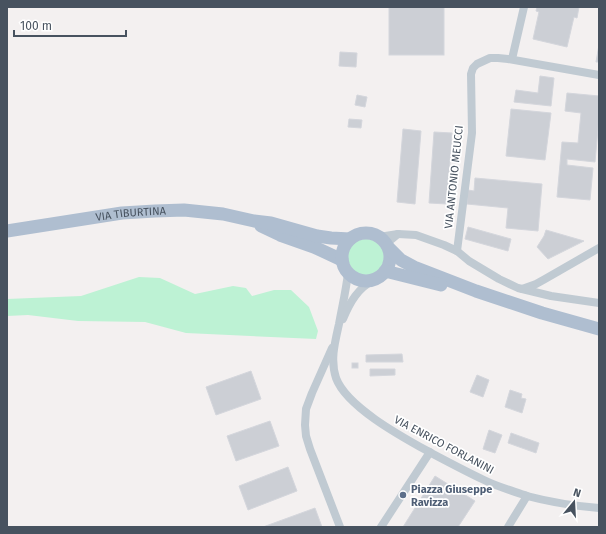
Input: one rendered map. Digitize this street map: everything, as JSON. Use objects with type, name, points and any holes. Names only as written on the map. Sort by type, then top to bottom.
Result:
[{"type":"main road","name":"VIA TIBURTINA","points":[[7,231],[105,216],[154,211],[184,210],[223,214],[271,223],[322,237],[350,239],[356,234],[372,234],[384,243]]},
{"type":"main road","name":"VIA TIBURTINA","points":[[254,221],[271,232],[314,247],[342,260]]},
{"type":"main road","points":[[350,239],[342,252],[344,267],[348,274],[354,278],[367,281],[374,280],[380,276],[388,266],[390,253],[384,243]]},
{"type":"main road","points":[[384,243],[401,260],[414,267],[476,291],[584,326],[599,329]]},
{"type":"main road","points":[[385,271],[442,286],[476,291]]},
{"type":"street","points":[[512,59],[524,7]]},
{"type":"street","name":"VIA ANTONIO MEUCCI","points":[[457,251],[472,134],[471,74],[476,64],[490,58],[512,59],[599,75]]},
{"type":"street","points":[[384,243],[398,234],[410,234],[423,237],[457,251],[469,261],[494,276],[522,289],[558,298],[599,304]]},
{"type":"street","points":[[522,289],[541,281],[599,248]]},
{"type":"street","points":[[335,339],[348,274]]},
{"type":"street","points":[[340,527],[306,436],[304,425],[306,409],[345,314],[356,294],[366,284],[374,280]]},
{"type":"street","name":"VIA ENRICO FORLANINI","points":[[335,339],[334,366],[337,379],[343,390],[355,403],[373,417],[405,438],[484,480],[527,496],[553,502],[599,508]]},
{"type":"street","points":[[381,527],[430,452]]},
{"type":"street","points":[[508,527],[527,496]]},
{"type":"green space","points":[[366,239],[376,242],[381,247],[384,257],[381,267],[376,272],[366,275],[356,272],[351,267],[348,257],[351,247],[356,242]]},
{"type":"green space","points":[[139,277],[160,278],[195,294],[233,286],[246,288],[252,296],[274,290],[291,290],[309,307],[318,331],[316,339],[186,333],[145,322],[78,321],[28,315],[7,316],[7,299],[81,296]]},
{"type":"building","points":[[389,7],[444,7],[444,55],[389,55]]},
{"type":"building","points":[[537,7],[579,7],[577,18],[574,17],[567,47],[533,39],[539,12],[536,11]]},
{"type":"building","points":[[599,45],[599,62],[596,62]]},
{"type":"building","points":[[340,52],[357,53],[356,67],[339,66]]},
{"type":"building","points":[[540,76],[554,78],[551,106],[514,102],[516,90],[538,93]]},
{"type":"building","points":[[567,93],[599,96],[599,118],[595,162],[567,159],[567,165],[593,168],[590,200],[557,197],[562,142],[578,143],[581,113],[565,111]]},
{"type":"building","points":[[357,95],[367,97],[365,107],[355,105]]},
{"type":"building","points":[[511,109],[551,113],[545,160],[506,156]]},
{"type":"building","points":[[349,119],[362,120],[361,128],[348,127]]},
{"type":"building","points":[[403,129],[421,131],[415,204],[397,202]]},
{"type":"building","points":[[434,132],[452,133],[447,204],[429,203]]},
{"type":"building","points":[[475,178],[542,184],[538,231],[506,228],[508,208],[467,204],[468,190],[474,191]]},
{"type":"building","points":[[468,227],[511,239],[508,251],[465,239]]},
{"type":"building","points":[[546,230],[584,241],[548,259],[537,247]]},
{"type":"building","points":[[402,354],[403,362],[366,362],[366,355]]},
{"type":"building","points":[[352,363],[358,363],[358,368],[352,368]]},
{"type":"building","points":[[370,369],[395,369],[395,375],[370,376]]},
{"type":"building","points":[[251,371],[261,399],[216,415],[206,387]]},
{"type":"building","points":[[477,375],[489,380],[483,397],[470,392]]},
{"type":"building","points":[[510,390],[522,394],[521,398],[526,399],[522,413],[505,407]]},
{"type":"building","points":[[270,421],[279,446],[236,461],[227,436]]},
{"type":"building","points":[[489,430],[502,435],[495,453],[483,449]]},
{"type":"building","points":[[511,433],[539,443],[536,453],[508,443]]},
{"type":"building","points":[[288,467],[297,491],[248,510],[239,486]]},
{"type":"building","points":[[435,476],[475,501],[458,527],[403,527]]},
{"type":"building","points":[[315,508],[322,527],[263,527]]},
{"type":"place","name":"Piazza Giuseppe Ravizza","points":[[403,495]]}]
